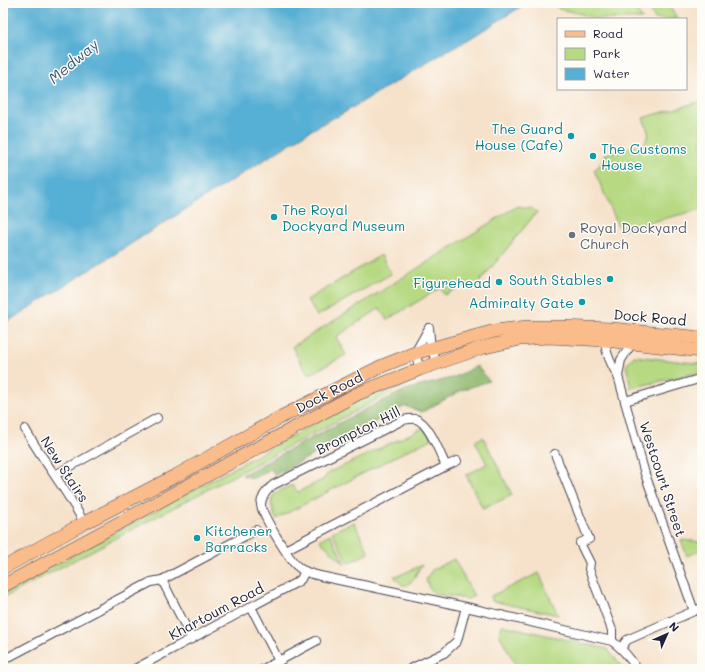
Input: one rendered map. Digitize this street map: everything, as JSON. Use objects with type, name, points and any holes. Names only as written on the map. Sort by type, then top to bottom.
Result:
[{"type":"main road","name":"Dock Road","points":[[3,568],[316,399],[382,366],[415,354],[495,331],[538,326],[612,330],[702,338]]},
{"type":"main road","name":"Dock Road","points":[[3,586],[358,394],[420,369],[481,348],[520,338],[548,337],[605,340],[702,351]]},
{"type":"main road","points":[[84,523],[92,539]]},
{"type":"main road","points":[[25,556],[33,570]]},
{"type":"street","points":[[420,369],[415,354],[429,328],[431,349],[437,363]]},
{"type":"street","name":"Westcourt Street","points":[[605,340],[605,347],[611,364],[618,376],[646,474],[698,610]]},
{"type":"street","points":[[618,376],[621,360],[629,348],[630,343]]},
{"type":"street","points":[[625,401],[702,378]]},
{"type":"street","points":[[55,475],[157,418]]},
{"type":"street","name":"Brompton Hill","points":[[446,466],[427,429],[417,419],[410,418],[403,420],[273,485],[266,492],[262,500],[261,507],[285,550],[295,564],[305,571],[341,581],[466,607],[612,641],[621,648],[637,669]]},
{"type":"street","name":"New Stairs","points":[[25,429],[36,449],[44,458],[84,523]]},
{"type":"street","points":[[555,454],[589,539],[580,543],[590,563],[589,569],[612,630],[612,641]]},
{"type":"street","points":[[285,550],[457,461]]},
{"type":"street","points":[[3,660],[151,582],[162,580],[256,530]]},
{"type":"street","name":"Khartoum Road","points":[[135,669],[300,580],[305,571]]},
{"type":"street","points":[[162,580],[192,639]]},
{"type":"street","points":[[251,607],[279,661]]},
{"type":"street","points":[[410,669],[444,653],[457,641],[466,607]]},
{"type":"street","points":[[621,648],[627,640],[698,610]]},
{"type":"street","points":[[263,669],[316,641]]},
{"type":"green space","points":[[552,3],[632,3],[641,18],[594,18],[559,9]]},
{"type":"green space","points":[[645,3],[667,3],[677,18],[654,18]]},
{"type":"green space","points":[[702,101],[702,209],[620,230],[594,170],[600,165],[606,154],[644,144],[649,134],[643,118]]},
{"type":"green space","points":[[517,206],[530,208],[537,212],[477,285],[471,289],[468,283],[444,295],[440,288],[387,320],[380,308],[336,337],[346,355],[308,375],[292,347]]},
{"type":"green space","points":[[381,255],[391,274],[317,316],[307,300]]},
{"type":"green space","points":[[634,356],[702,364],[702,373],[691,374],[631,388],[626,365]]},
{"type":"green space","points":[[477,366],[489,381],[462,390],[422,412],[405,406],[275,475],[271,469],[253,478],[242,475],[405,390],[455,377]]},
{"type":"green space","points":[[403,386],[3,598],[3,593],[345,407],[380,391]]},
{"type":"green space","points":[[425,427],[432,439],[276,519],[272,501],[275,494],[279,491],[292,485],[298,492],[324,479],[328,473]]},
{"type":"green space","points":[[483,437],[512,495],[483,509],[466,475],[487,464],[475,441]]},
{"type":"green space","points":[[354,522],[369,553],[348,563],[332,532]]},
{"type":"green space","points":[[330,534],[345,564],[320,541],[322,538]]},
{"type":"green space","points":[[681,540],[702,542],[702,550],[687,556]]},
{"type":"green space","points":[[454,559],[474,596],[468,599],[435,594],[429,588],[426,579],[432,570]]},
{"type":"green space","points":[[422,565],[415,578],[407,585],[402,585],[394,576],[400,575]]},
{"type":"green space","points":[[539,573],[558,615],[492,601],[491,596]]},
{"type":"green space","points":[[502,625],[607,649],[624,669],[518,669],[499,634]]},
{"type":"water","name":"Medway","points":[[3,3],[527,3],[461,44],[455,46],[337,117],[334,117],[310,131],[7,322],[3,326]]},
{"type":"place","name":"The Guard House (Cafe)","points":[[571,136]]},
{"type":"place","name":"The Customs House","points":[[593,156]]},
{"type":"place","name":"The Royal Dockyard Museum","points":[[274,217]]},
{"type":"place","name":"Royal Dockyard Church","points":[[572,235]]},
{"type":"place","name":"South Stables","points":[[610,279]]},
{"type":"place","name":"Figurehead","points":[[499,282]]},
{"type":"place","name":"Admiralty Gate","points":[[582,302]]},
{"type":"place","name":"Kitchener Barracks","points":[[197,538]]}]
